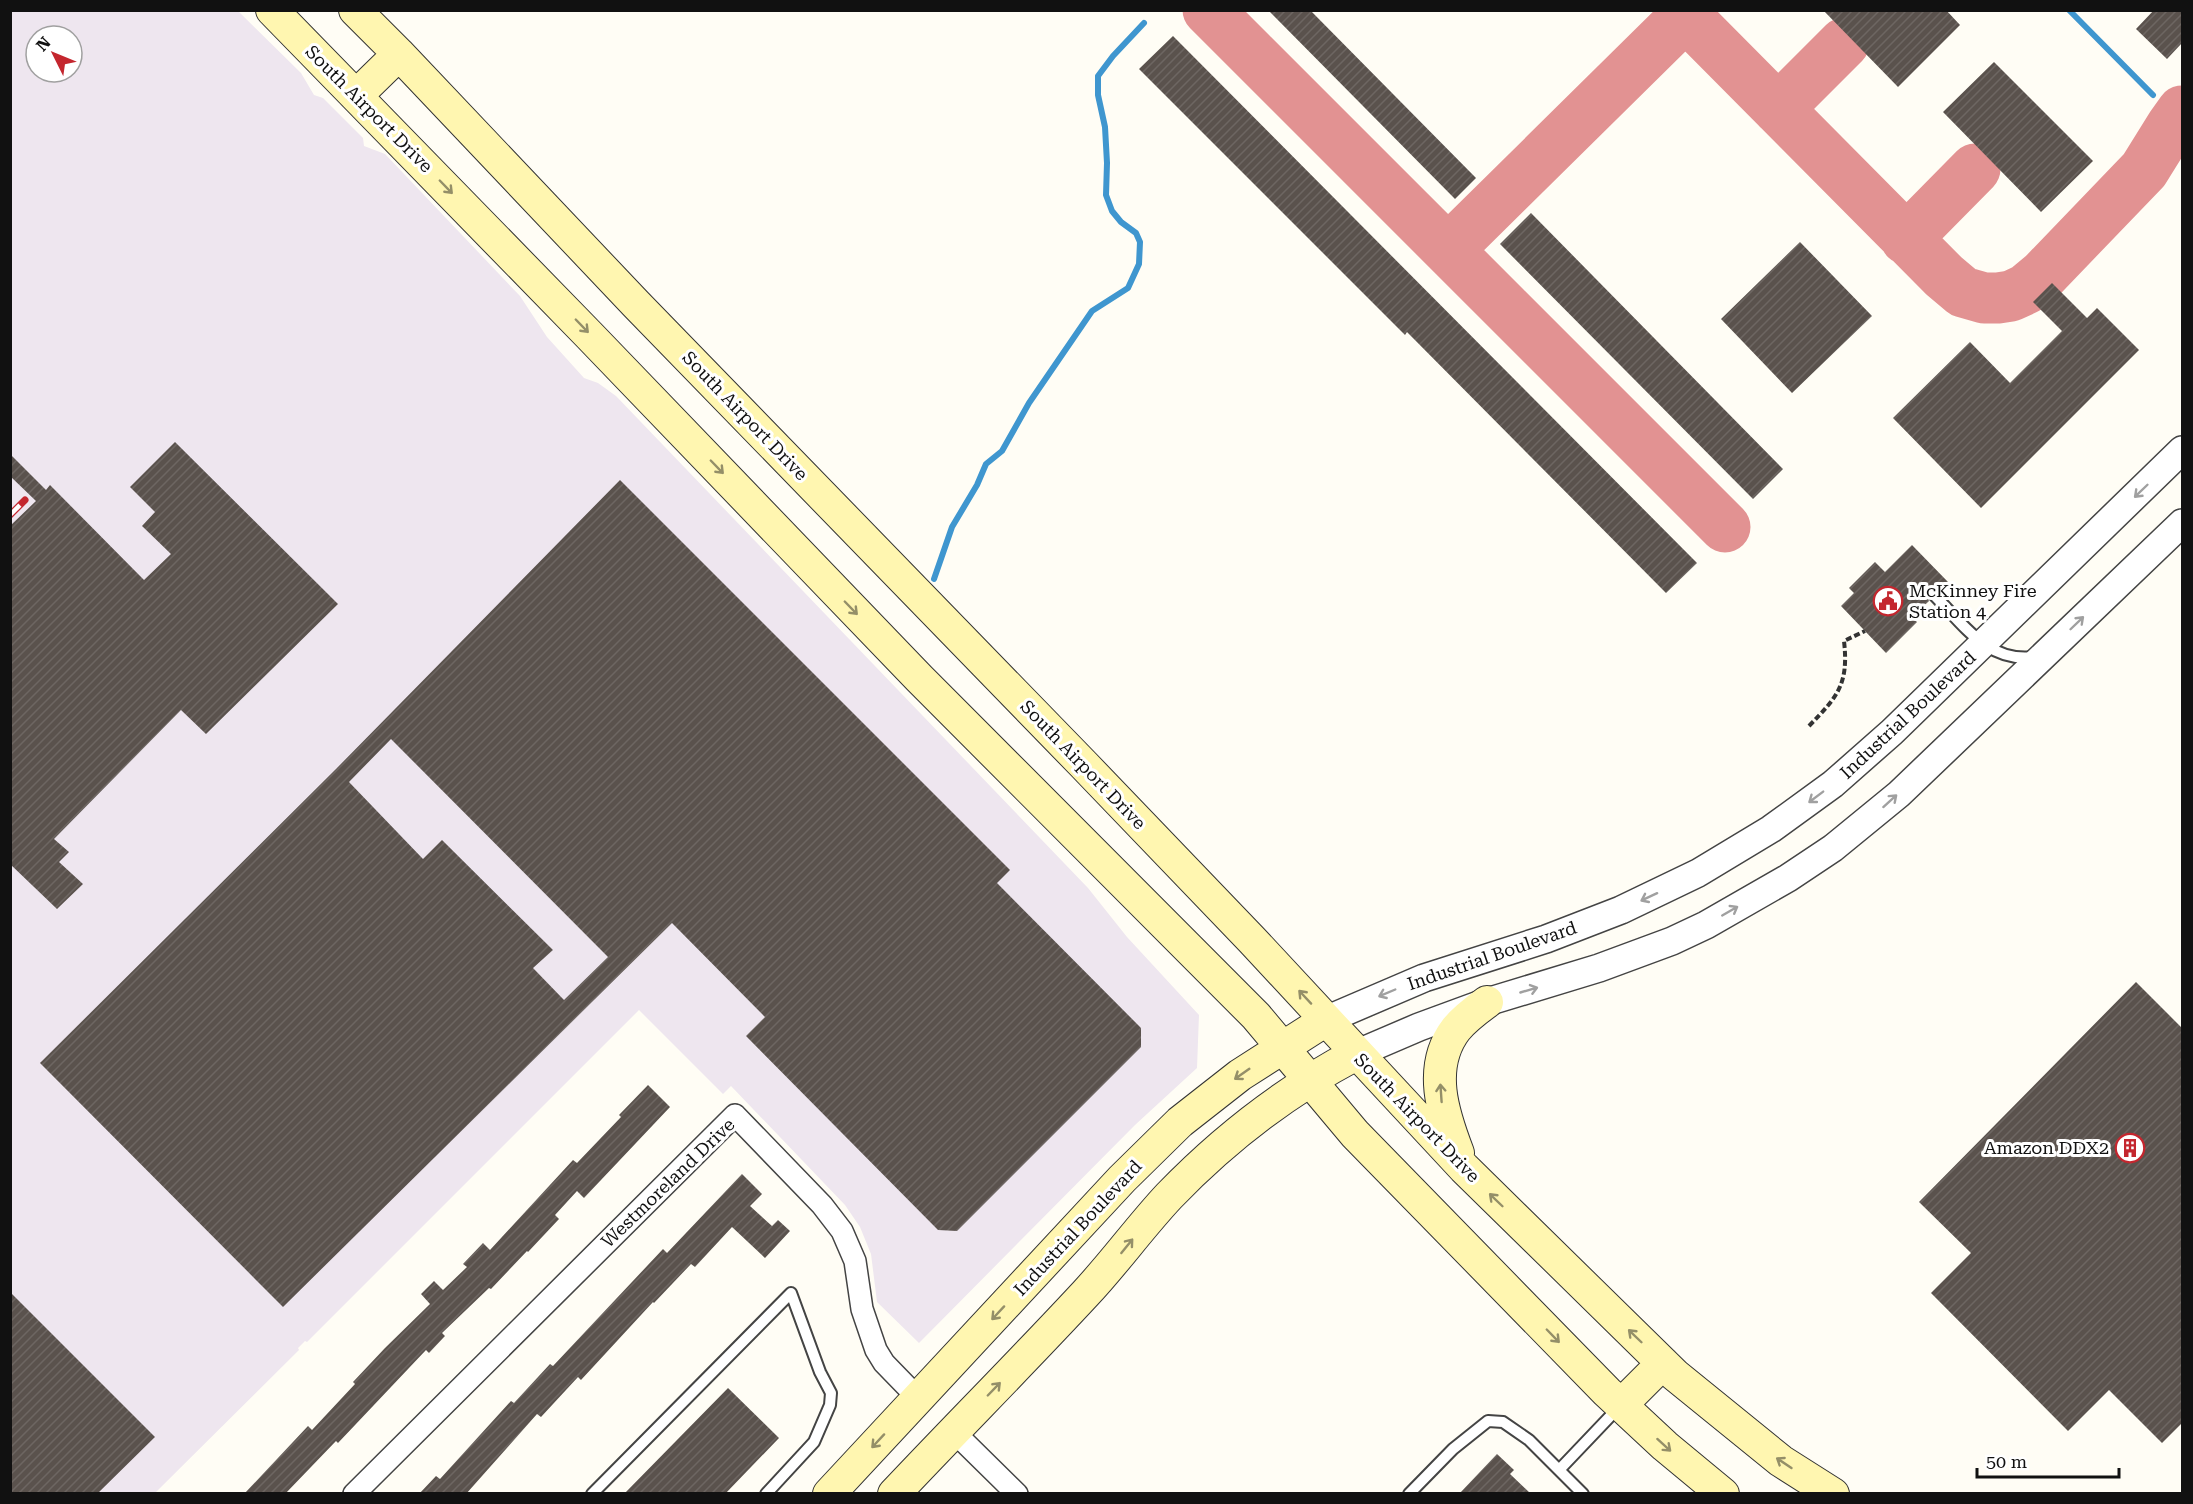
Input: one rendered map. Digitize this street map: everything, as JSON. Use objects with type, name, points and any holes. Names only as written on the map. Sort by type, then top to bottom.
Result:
[{"type":"main road","name":"South Airport Drive","points":[[272,10],[357,95],[919,678],[1256,1016],[1354,1134],[1621,1405],[1723,1494]]},
{"type":"main road","name":"South Airport Drive","points":[[355,10],[636,304],[1084,765],[1464,1168],[1663,1363],[1780,1461],[1833,1494]]},
{"type":"main road","points":[[357,95],[399,54]]},
{"type":"main road","points":[[1464,1168],[1442,1107],[1440,1077],[1447,1044],[1456,1029],[1487,1002]]},
{"type":"main road","name":"Industrial Boulevard","points":[[829,1494],[1155,1146],[1201,1104],[1281,1047],[1326,1020]]},
{"type":"main road","points":[[894,1494],[1091,1287],[1183,1182],[1241,1129],[1308,1080],[1356,1054]]},
{"type":"main road","points":[[1621,1405],[1663,1363]]},
{"type":"main road","points":[[918,1398],[953,1431]]},
{"type":"street","name":"Industrial Boulevard","points":[[1326,1020],[1424,978],[1546,939],[1621,910],[1734,852],[1800,809],[1851,769],[2182,450]]},
{"type":"street","points":[[1356,1054],[1419,1027],[1487,1002],[1589,972],[1672,941],[1706,925],[1788,878],[1833,848],[1869,820],[2182,523]]},
{"type":"street","name":"Westmoreland Drive","points":[[354,1494],[735,1115],[822,1205],[842,1231],[855,1261],[862,1309],[876,1350],[884,1363],[918,1398]]},
{"type":"street","points":[[953,1431],[1017,1494]]},
{"type":"lane","points":[[1934,596],[1991,650],[2012,657],[2043,655]]},
{"type":"lane","points":[[592,1494],[791,1293],[820,1372],[831,1393],[830,1405],[814,1442],[766,1494]]},
{"type":"lane","points":[[1559,1470],[1621,1405]]},
{"type":"lane","points":[[1409,1494],[1453,1449],[1488,1421],[1503,1422],[1529,1440],[1583,1494]]},
{"type":"path","points":[[1809,726],[1831,704],[1839,690],[1846,665],[1844,641],[1865,631]]},
{"type":"shaded area","points":[[10,11],[238,11],[301,73],[314,95],[323,98],[363,138],[364,146],[385,154],[520,296],[547,337],[584,378],[598,383],[616,396],[1088,888],[1127,937],[1199,1015],[1197,1068],[1135,1125],[919,1343],[877,1302],[871,1254],[860,1227],[845,1205],[731,1086],[723,1094],[639,1010],[155,1493],[11,1493]]},
{"type":"building","points":[[1268,10],[1310,10],[1476,178],[1455,199]]},
{"type":"building","points":[[1823,10],[1946,10],[1960,25],[1898,87]]},
{"type":"building","points":[[2154,10],[2182,10],[2182,43],[2167,59],[2136,29]]},
{"type":"building","points":[[1173,36],[1697,563],[1666,593],[1407,332],[1405,335],[1139,69]]},
{"type":"building","points":[[1994,62],[2093,161],[2041,212],[1943,112]]},
{"type":"building","points":[[1531,213],[1783,469],[1753,499],[1500,244]]},
{"type":"building","points":[[1800,242],[1872,316],[1792,393],[1721,319]]},
{"type":"building","points":[[2052,283],[2087,318],[2097,308],[2139,350],[1981,508],[1893,418],[1970,342],[2010,383],[2062,331],[2033,302]]},
{"type":"building","points":[[175,442],[338,604],[206,734],[181,710],[54,839],[69,852],[59,862],[83,884],[57,909],[10,864],[10,526],[36,501],[10,476],[10,454],[46,490],[50,485],[144,580],[171,554],[142,526],[155,512],[130,487]]},
{"type":"building","points":[[620,480],[1010,870],[997,883],[1141,1028],[1141,1047],[957,1231],[938,1230],[746,1036],[765,1017],[672,923],[283,1307],[40,1063],[336,769]],"holes":[[[391,739],[608,957],[564,1000],[533,968],[553,950],[442,840],[423,859],[349,782]]]},
{"type":"building","name":"McKinney Fire Station 4","points":[[1912,545],[1948,582],[1940,590],[1933,588],[1928,590],[1929,601],[1912,617],[1917,622],[1886,653],[1841,606],[1854,593],[1849,588],[1875,562],[1885,572]]},
{"type":"building","name":"Amazon DDX2","points":[[2136,982],[2182,1028],[2182,1423],[2162,1443],[2109,1390],[2068,1431],[1931,1293],[1971,1253],[1919,1202]]},
{"type":"building","points":[[648,1085],[670,1107],[584,1198],[577,1191],[555,1215],[559,1219],[528,1252],[442,1333],[445,1336],[429,1353],[426,1350],[338,1443],[336,1441],[285,1494],[244,1494],[308,1426],[312,1430],[355,1384],[353,1382],[430,1304],[421,1294],[434,1281],[443,1290],[467,1267],[463,1264],[483,1243],[490,1250],[573,1160],[577,1163]]},
{"type":"building","points":[[742,1174],[762,1194],[750,1206],[772,1226],[778,1220],[790,1231],[765,1258],[732,1227],[695,1267],[691,1264],[653,1302],[581,1380],[578,1377],[541,1417],[537,1414],[466,1494],[419,1494],[436,1476],[440,1479],[511,1401],[514,1403],[550,1364],[553,1366],[663,1249],[667,1253]]},
{"type":"building","points":[[10,1292],[155,1437],[97,1494],[10,1494]]},
{"type":"building","points":[[728,1388],[779,1438],[725,1494],[624,1494]]},
{"type":"building","points":[[1497,1454],[1514,1470],[1510,1474],[1531,1494],[1459,1494]]},
{"type":"waterway","points":[[2069,10],[2153,95]]},
{"type":"waterway","points":[[934,579],[952,527],[977,485],[986,464],[1002,451],[1029,403],[1092,311],[1128,288],[1139,264],[1140,242],[1136,233],[1121,222],[1112,211],[1106,195],[1105,127],[1098,95],[1098,76],[1144,23]]},
{"type":"taxiway","points":[[1208,10],[1725,527]]},
{"type":"taxiway","points":[[1680,10],[1944,276],[1963,292],[1984,298],[2011,296],[2026,289],[2044,274],[2144,170],[2182,111]]},
{"type":"taxiway","points":[[1449,249],[1685,16]]},
{"type":"taxiway","points":[[1778,109],[1844,43]]},
{"type":"taxiway","points":[[1906,239],[1975,169]]},
{"type":"railway","points":[[10,515],[25,500]]},
{"type":"place","name":"McKinney Fire Station 4","points":[[1888,601]]},
{"type":"place","name":"Amazon DDX2","points":[[2130,1148]]}]
